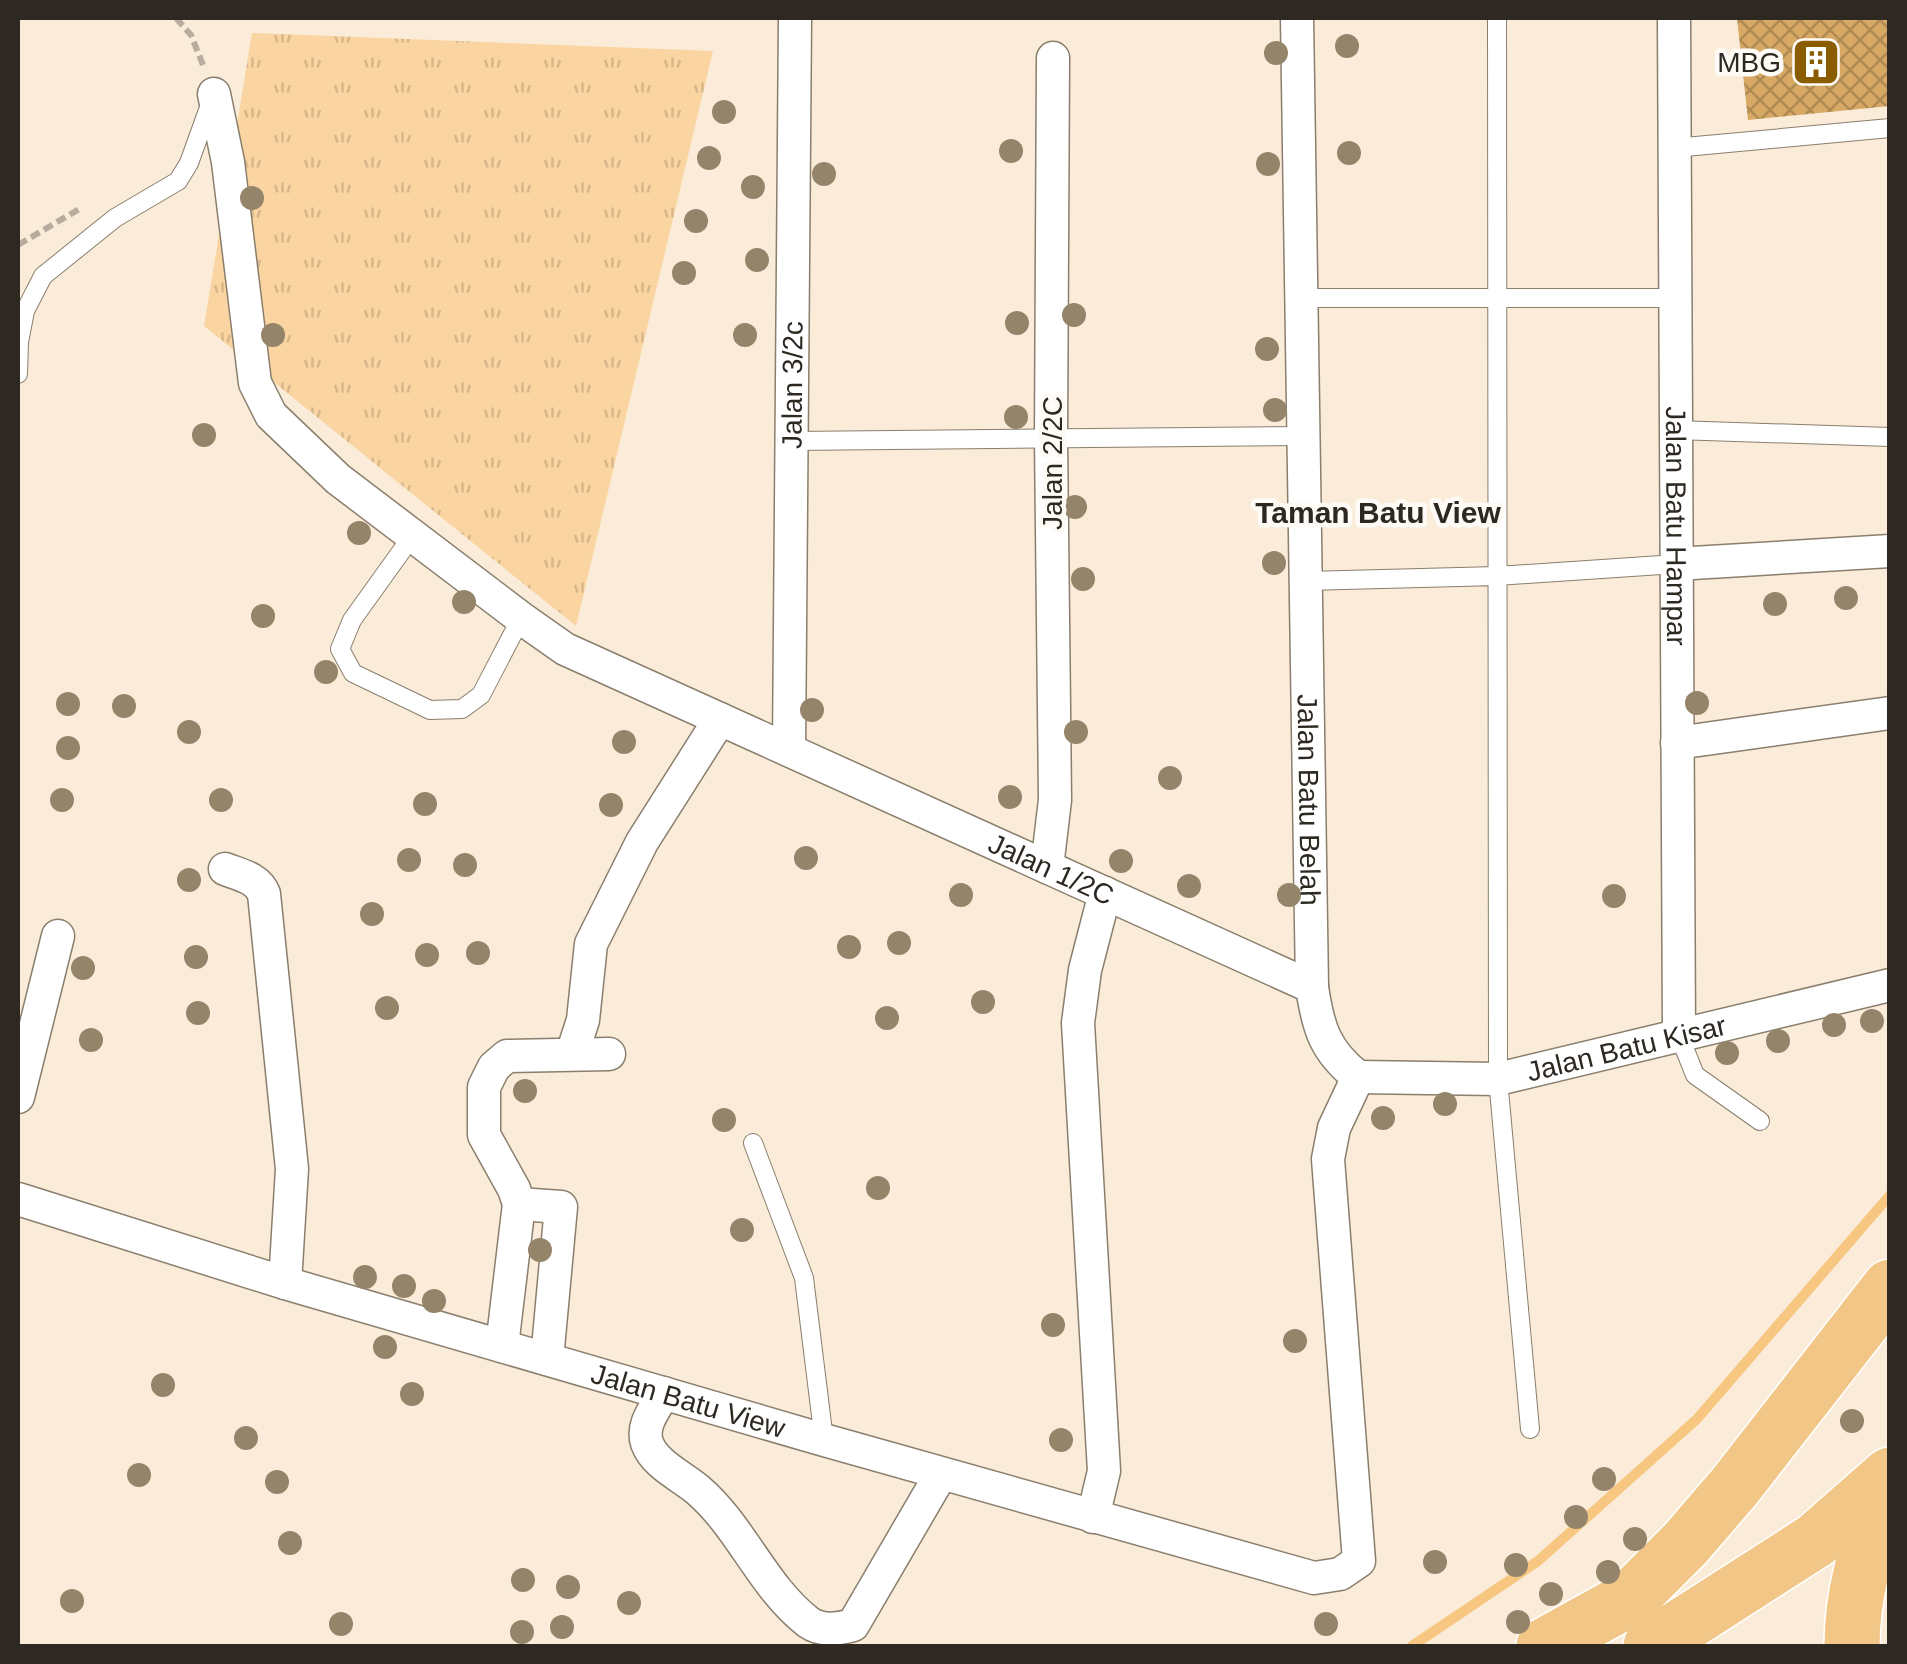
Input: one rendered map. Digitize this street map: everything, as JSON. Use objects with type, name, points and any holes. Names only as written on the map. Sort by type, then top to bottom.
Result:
[{"type":"highway","points":[[1544,1646],[1630,1598],[1686,1542],[1735,1486],[1890,1287]]},
{"type":"highway","points":[[1651,1646],[1816,1540],[1890,1476]]},
{"type":"highway","points":[[1852,1646],[1862,1568],[1890,1499]]},
{"type":"street","name":"Jalan 3/2c","points":[[790,750],[795,18]]},
{"type":"street","name":"Jalan Batu Belah","points":[[1297,18],[1312,987],[1316,1016],[1327,1047],[1358,1077]]},
{"type":"street","name":"Jalan Batu Hampar","points":[[1674,18],[1680,1035]]},
{"type":"street","name":"Jalan 2/2C","points":[[1047,868],[1055,800],[1052,58]]},
{"type":"street","points":[[214,94],[228,162],[255,383],[271,414],[338,480],[520,618]]},
{"type":"street","points":[[1676,564],[1890,550]]},
{"type":"street","name":"Jalan 1/2C","points":[[520,618],[565,649],[1312,987]]},
{"type":"street","points":[[1676,743],[1890,714]]},
{"type":"street","points":[[572,1054],[583,1020],[591,944],[642,842],[720,719]]},
{"type":"street","points":[[225,868],[254,880],[264,894],[291,1148],[286,1282]]},
{"type":"street","points":[[1093,1517],[1104,1471],[1078,1023],[1084,970],[1105,893]]},
{"type":"street","points":[[18,1097],[58,936]]},
{"type":"street","name":"Jalan Batu Kisar","points":[[1358,1077],[1498,1079],[1890,985]]},
{"type":"street","points":[[502,1346],[520,1204],[484,1136],[484,1087],[494,1066],[507,1056],[609,1054]]},
{"type":"street","name":"Jalan Batu View","points":[[18,1199],[502,1346],[1314,1578],[1340,1574],[1359,1561],[1328,1159],[1334,1128],[1358,1077]]},
{"type":"street","points":[[520,1204],[561,1207],[547,1359]]},
{"type":"street","points":[[664,1393],[644,1428],[648,1446],[724,1518],[774,1589],[812,1625],[833,1630],[853,1626],[941,1474]]},
{"type":"lane","points":[[1497,18],[1498,1079],[1530,1429]]},
{"type":"lane","points":[[18,374],[25,311],[43,276],[115,218],[178,180],[190,163],[214,94]]},
{"type":"lane","points":[[1674,148],[1890,128]]},
{"type":"lane","points":[[1302,298],[1675,298]]},
{"type":"lane","points":[[1675,430],[1890,436]]},
{"type":"lane","points":[[792,441],[1304,436]]},
{"type":"lane","points":[[414,535],[352,620],[340,649],[353,674],[430,710],[462,709],[481,695],[520,618]]},
{"type":"lane","points":[[1306,581],[1497,576],[1676,564]]},
{"type":"lane","points":[[1680,1035],[1695,1075],[1760,1121]]},
{"type":"lane","points":[[754,1143],[804,1278],[824,1440]]},
{"type":"path","points":[[176,18],[191,35],[214,94]]},
{"type":"green space","points":[[252,33],[713,51],[576,626],[204,326]]},
{"type":"building","name":"MBG","points":[[1737,18],[1890,18],[1890,106],[1748,120]]},
{"type":"waterway","points":[[1412,1646],[1538,1561],[1697,1419],[1890,1195]]},
{"type":"place","name":"MBG","points":[[1816,62]]},
{"type":"district","name":"Taman Batu View","points":[[1378,512]]}]
